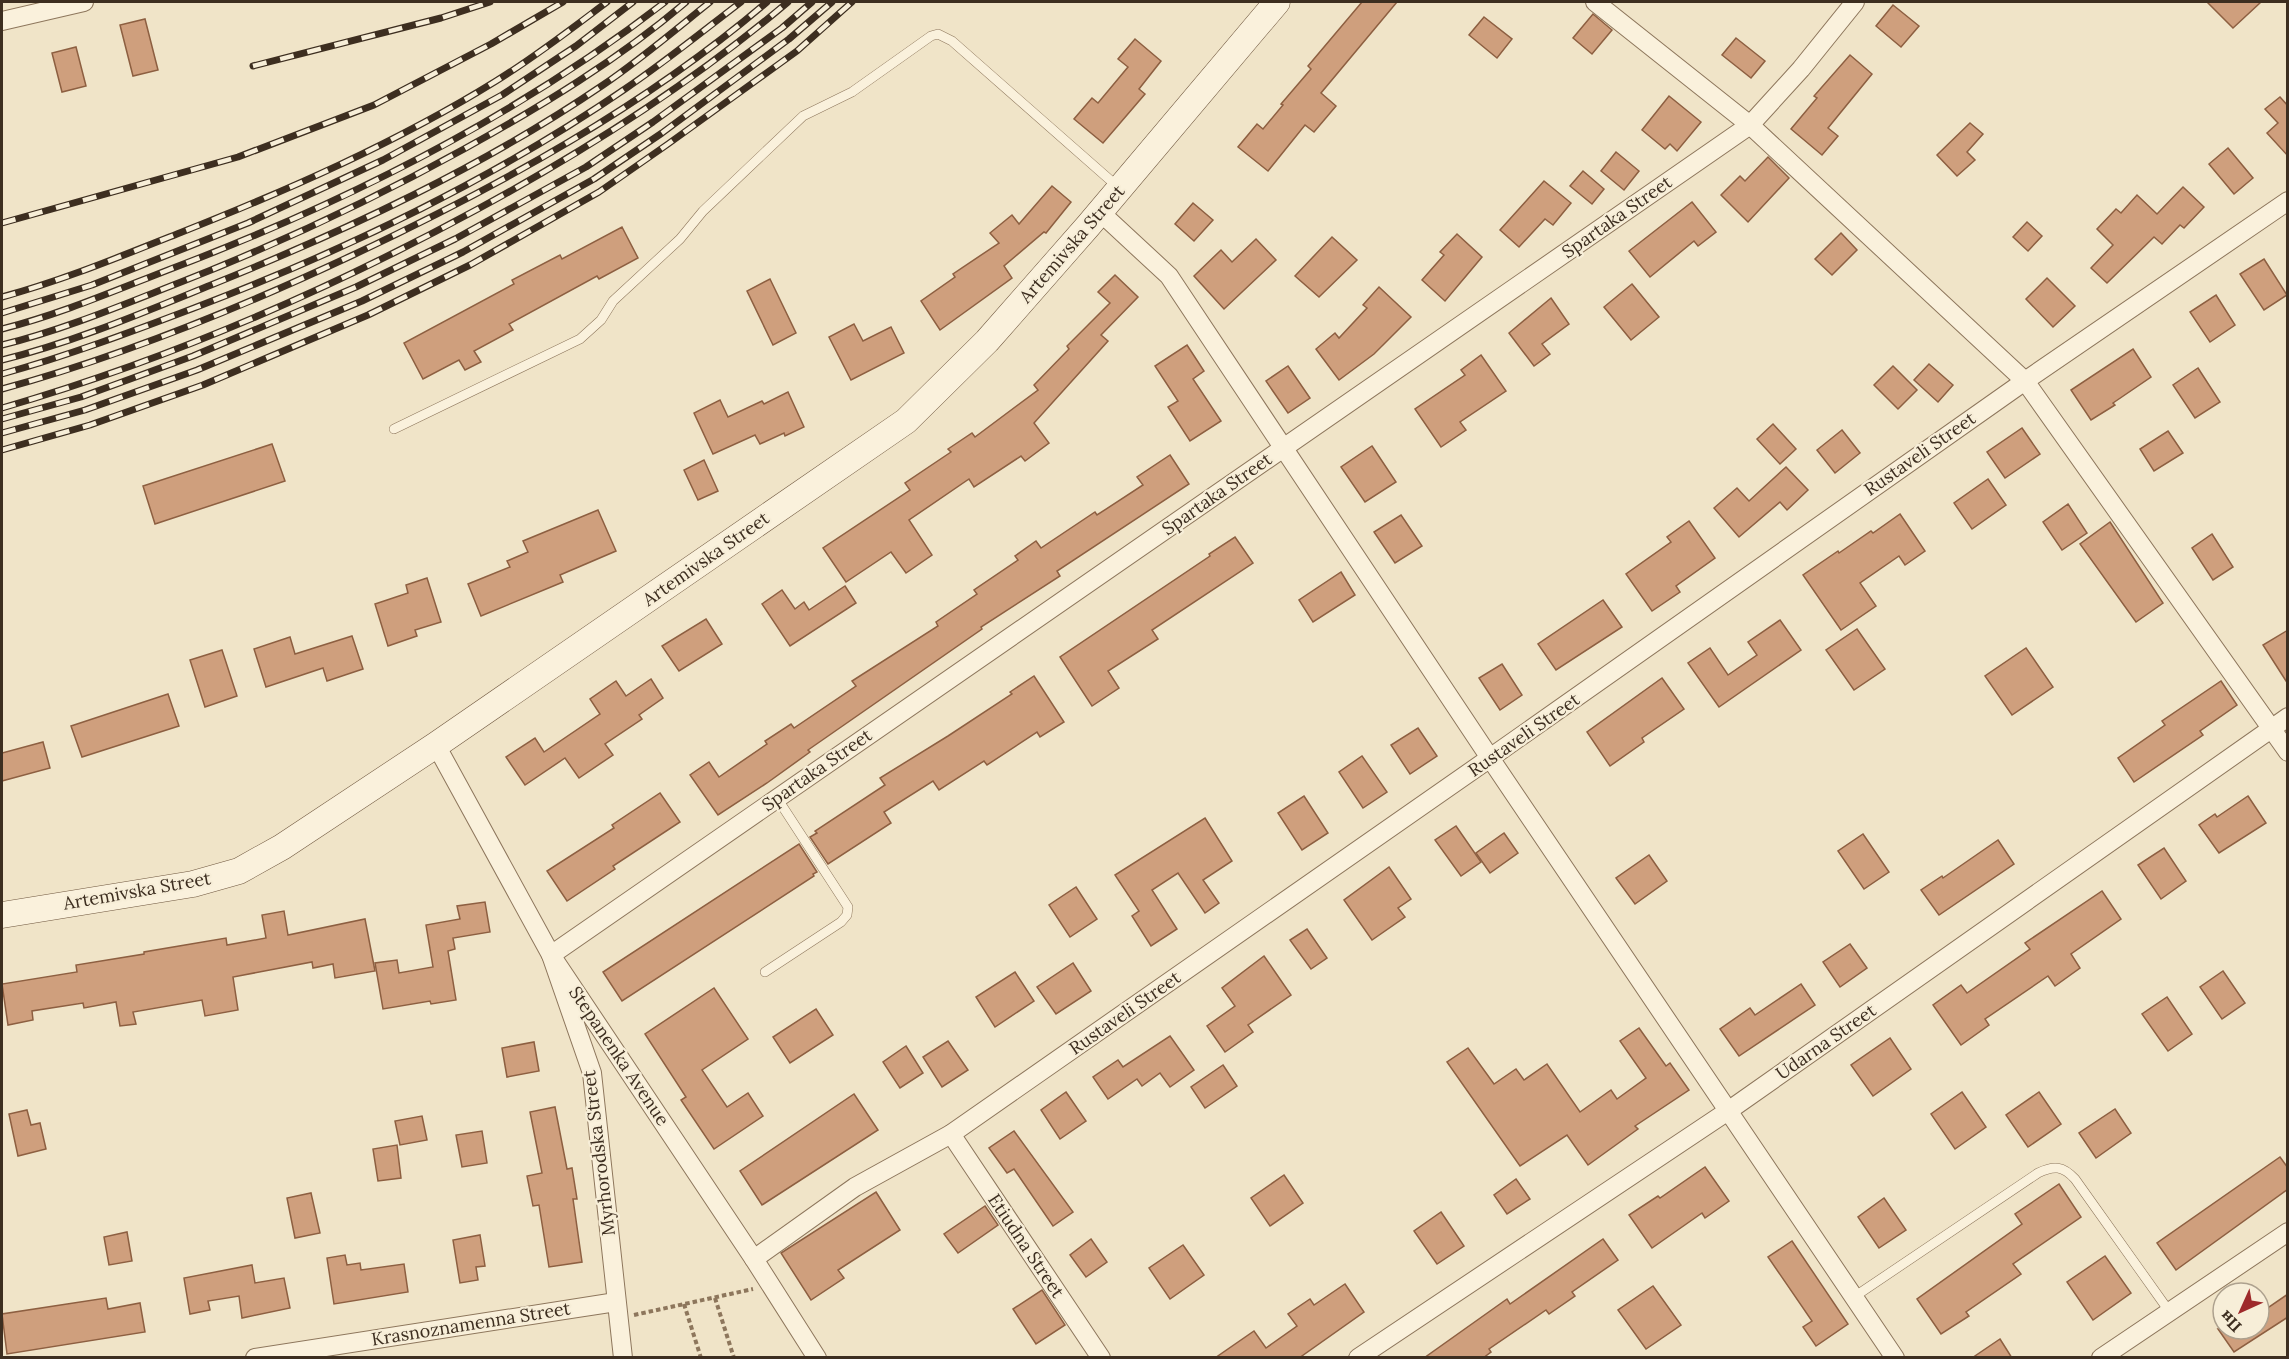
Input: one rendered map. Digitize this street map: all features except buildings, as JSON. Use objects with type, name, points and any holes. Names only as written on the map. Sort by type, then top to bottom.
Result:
[{"type":"main road","name":"Artemivska Street","points":[[2,915],[193,885],[239,871],[282,847],[436,745],[906,421],[987,341],[1120,189],[1277,2]]},
{"type":"street","points":[[2,21],[84,2]]},
{"type":"street","points":[[1595,2],[1750,125],[2025,381],[2288,752]]},
{"type":"street","name":"Spartaka Street","points":[[550,955],[1750,125],[1801,69],[1855,2]]},
{"type":"street","name":"Rustaveli Street","points":[[754,1259],[855,1187],[951,1134],[2025,381],[2288,201]]},
{"type":"street","points":[[1100,212],[1169,276],[1282,449],[1895,1358]]},
{"type":"street","name":"Udarna Street","points":[[1358,1358],[1728,1111],[2288,717]]},
{"type":"street","name":"Stepanenka Avenue","points":[[436,745],[550,955],[818,1358]]},
{"type":"street","name":"Myrhorodska Street","points":[[550,955],[592,1073],[623,1358]]},
{"type":"street","name":"Etiudna Street","points":[[951,1134],[1101,1358]]},
{"type":"street","points":[[2101,1358],[2288,1232]]},
{"type":"street","name":"Krasnoznamenna Street","points":[[255,1358],[618,1310]]},
{"type":"lane","points":[[394,429],[580,339],[601,320],[613,301],[680,239],[703,211],[803,116],[852,92],[931,36],[938,34],[952,41],[1120,189]]},
{"type":"lane","points":[[765,972],[841,922],[847,915],[848,907],[777,798]]},
{"type":"lane","points":[[1854,1297],[2038,1173],[2058,1167],[2067,1171],[2075,1179],[2169,1311]]},
{"type":"path","points":[[618,1310],[684,1304],[771,1285]]},
{"type":"path","points":[[715,1298],[734,1358]]},
{"type":"path","points":[[684,1304],[701,1358]]},
{"type":"railway","points":[[253,66],[441,18],[490,2]]},
{"type":"railway","points":[[2,223],[238,157],[374,105],[491,44],[563,2]]},
{"type":"railway","points":[[2,297],[90,268],[218,218],[340,165],[419,125],[496,81],[539,53],[607,2]]},
{"type":"railway","points":[[2,313],[92,285],[248,223],[383,160],[502,95],[576,46],[633,2]]},
{"type":"railway","points":[[2,329],[86,302],[234,244],[363,186],[427,154],[549,83],[608,44],[665,2]]},
{"type":"railway","points":[[2,345],[92,316],[217,267],[289,237],[395,186],[551,99],[634,43],[686,2]]},
{"type":"railway","points":[[2,360],[82,336],[159,306],[262,264],[412,196],[509,144],[557,115],[603,85],[710,2]]},
{"type":"railway","points":[[2,374],[99,343],[250,286],[306,263],[416,211],[523,154],[574,122],[655,68],[741,2]]},
{"type":"railway","points":[[2,389],[92,362],[180,330],[310,275],[408,229],[516,172],[620,110],[671,76],[767,2]]},
{"type":"railway","points":[[2,408],[64,389],[185,346],[303,296],[419,240],[558,164],[638,114],[752,32],[788,2]]},
{"type":"railway","points":[[2,419],[81,397],[193,356],[356,287],[455,239],[586,167],[653,122],[782,28],[812,2]]},
{"type":"railway","points":[[2,433],[85,410],[197,370],[362,301],[463,252],[594,179],[662,133],[789,39],[832,2]]},
{"type":"railway","points":[[2,450],[90,425],[203,385],[368,315],[470,265],[599,192],[797,51],[852,2]]}]
